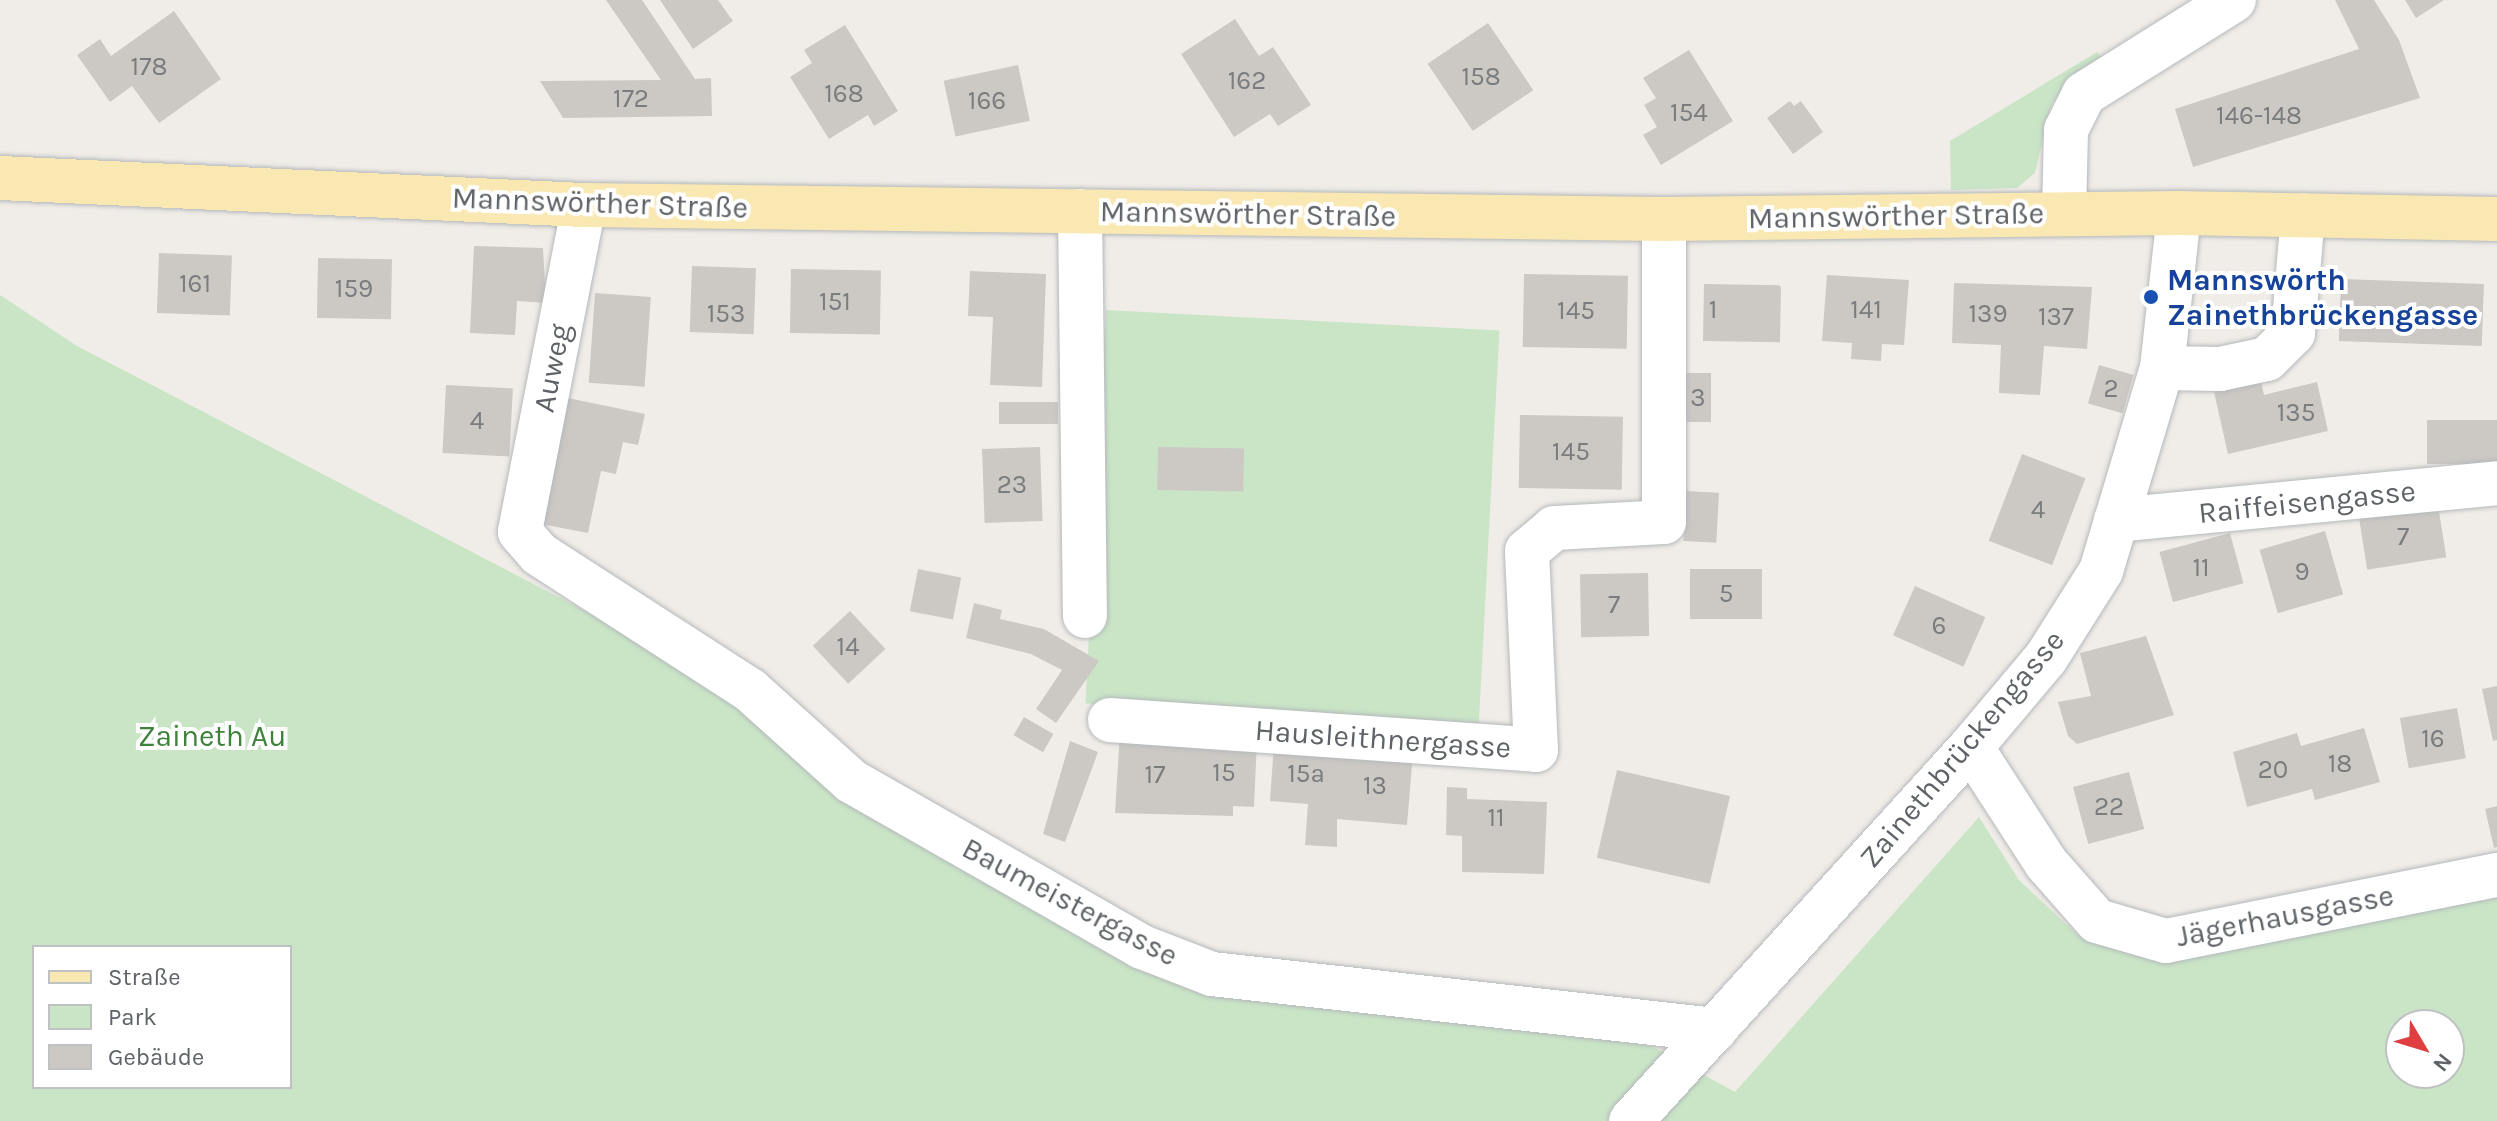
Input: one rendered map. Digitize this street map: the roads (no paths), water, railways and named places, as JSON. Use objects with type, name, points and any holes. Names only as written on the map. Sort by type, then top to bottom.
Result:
[{"type":"main road","name":"Mannswörther Straße","points":[[0,178],[584,205],[1664,219],[2064,213],[2497,219]]},
{"type":"street","points":[[2064,213],[2066,130],[2084,94],[2234,0]]},
{"type":"street","name":"Auweg","points":[[520,532],[584,205]]},
{"type":"street","points":[[1080,211],[1085,616]]},
{"type":"street","name":"Zainethbrückengasse","points":[[1631,1121],[1971,747],[2046,658],[2101,571],[2162,368],[2179,213]]},
{"type":"street","points":[[2162,368],[2220,369],[2267,359],[2293,333],[2303,215]]},
{"type":"street","name":"Hausleithnergasse","points":[[1110,720],[1536,750],[1527,551],[1554,528],[1664,522],[1664,219]]},
{"type":"street","name":"Raiffeisengasse","points":[[2116,520],[2497,483]]},
{"type":"street","name":"Baumeistergasse","points":[[520,532],[539,554],[750,690],[851,781],[1142,947],[1212,974],[1715,1030]]},
{"type":"street","name":"Jägerhausgasse","points":[[1971,747],[2046,863],[2097,921],[2166,941],[2497,875]]},
{"type":"place","name":"Mannswörth Zainethbrückengasse","points":[[2151,297]]},
{"type":"park label","name":"Zaineth Au","points":[[212,736]]}]
